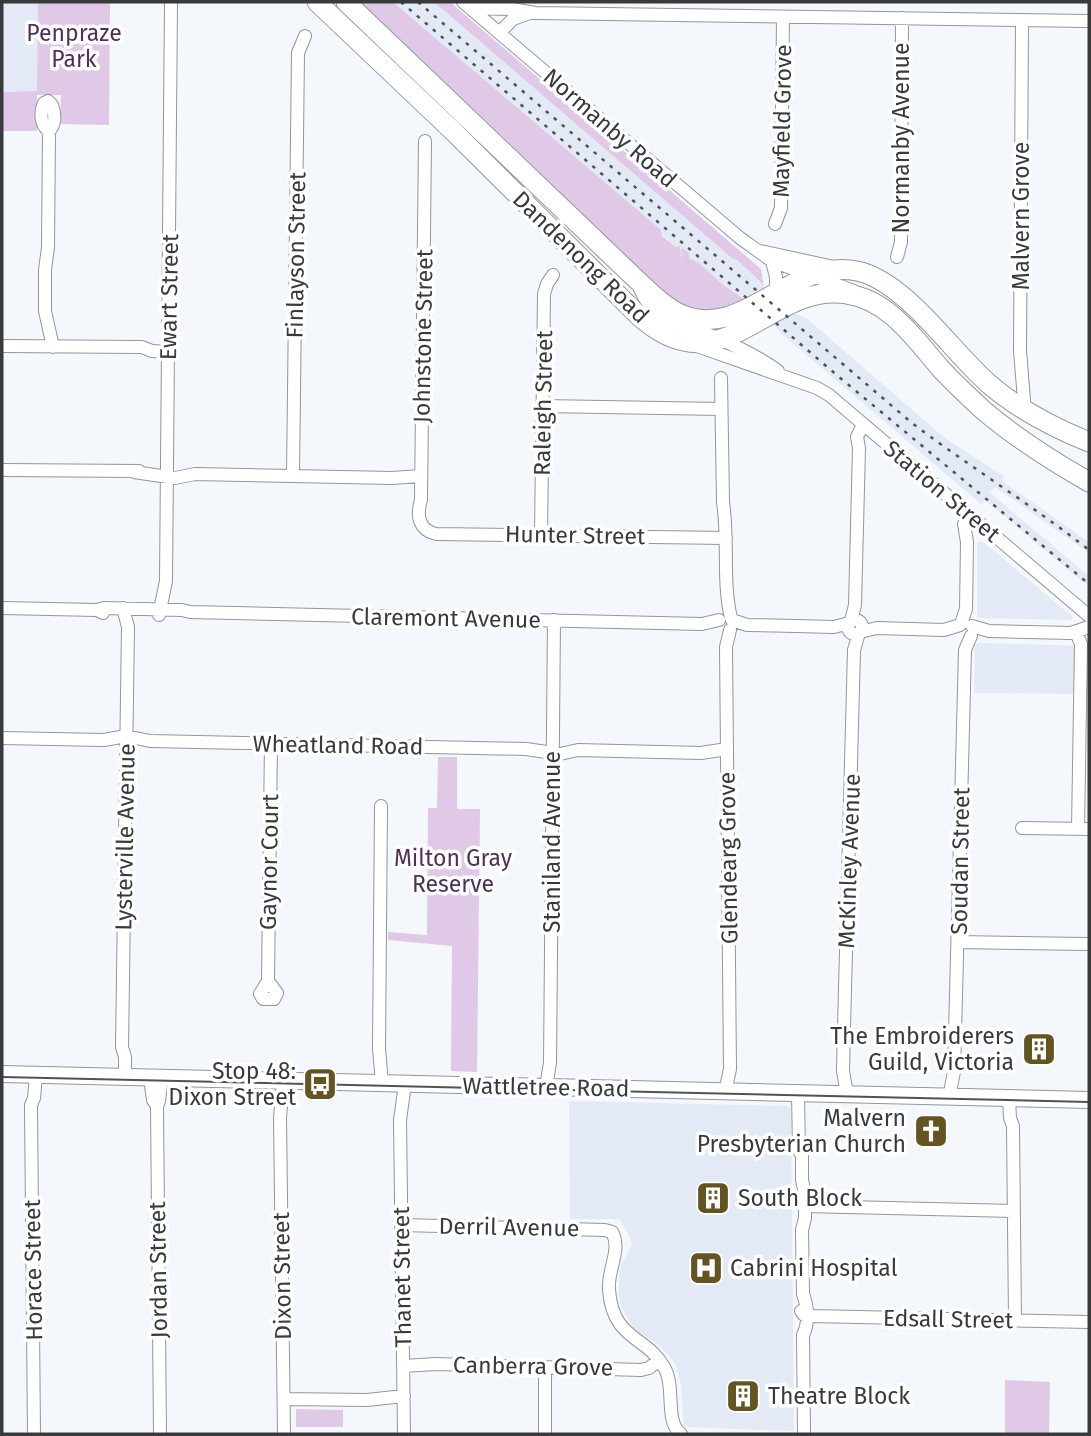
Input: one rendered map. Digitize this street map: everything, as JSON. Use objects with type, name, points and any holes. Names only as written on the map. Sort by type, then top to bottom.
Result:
[{"type":"highway","name":"Dandenong Road","points":[[317,2],[454,132],[640,317],[660,332],[675,338],[702,342],[721,340],[792,304],[816,295],[845,293],[872,302],[894,317],[952,380],[1012,433],[1089,482]]},
{"type":"highway","name":"Dandenong Road","points":[[346,2],[637,280],[674,311],[703,319],[718,319],[740,313],[808,275],[827,270],[850,270],[872,276],[896,290],[979,375],[1025,412],[1052,427],[1089,442]]},
{"type":"highway","points":[[1045,455],[1052,427]]},
{"type":"main road","name":"Wattletree Road","points":[[2,1074],[1089,1100]]},
{"type":"street","name":"Ewart Street","points":[[165,612],[171,2]]},
{"type":"street","points":[[467,5],[530,13]]},
{"type":"street","name":"Normanby Road","points":[[467,5],[729,229],[772,261],[845,286],[872,302]]},
{"type":"street","points":[[499,33],[513,19],[530,13],[587,8],[783,17],[1089,21]]},
{"type":"street","name":"Mayfield Grove","points":[[775,224],[781,208],[783,17]]},
{"type":"street","name":"Normanby Avenue","points":[[897,257],[901,242],[902,18]]},
{"type":"street","name":"Malvern Grove","points":[[1022,20],[1020,351],[1025,412]]},
{"type":"street","name":"Finlayson Street","points":[[293,476],[298,53],[305,36]]},
{"type":"street","points":[[48,131],[45,311],[48,346]]},
{"type":"street","name":"Johnstone Street","points":[[425,141],[419,515],[425,530]]},
{"type":"street","name":"Normanby Road","points":[[760,251],[850,270]]},
{"type":"street","points":[[772,261],[776,291]]},
{"type":"street","name":"Raleigh Street","points":[[541,535],[544,294],[553,275]]},
{"type":"street","name":"Station Street","points":[[637,280],[645,301],[658,314],[678,325],[721,340],[788,378]]},
{"type":"street","points":[[753,325],[750,341],[755,357]]},
{"type":"street","name":"Station Street","points":[[675,338],[829,395],[1089,616]]},
{"type":"street","points":[[2,346],[142,347],[150,343],[168,347]]},
{"type":"street","name":"Glendearg Grove","points":[[721,378],[726,538],[730,1092]]},
{"type":"street","points":[[543,406],[721,409]]},
{"type":"street","points":[[855,627],[859,448],[867,427]]},
{"type":"street","points":[[2,470],[166,473],[188,471],[195,474],[421,479]]},
{"type":"street","points":[[966,630],[967,542],[974,518]]},
{"type":"street","name":"Hunter Street","points":[[425,530],[436,534],[726,538]]},
{"type":"street","name":"Claremont Avenue","points":[[2,608],[97,610],[104,613],[190,612],[726,625]]},
{"type":"street","name":"Lysterville Avenue","points":[[121,1077],[119,1056],[122,1047],[128,611]]},
{"type":"street","points":[[1023,828],[1084,829],[1081,644],[1083,629],[1089,616]]},
{"type":"street","name":"Staniland Avenue","points":[[550,1087],[554,620]]},
{"type":"street","points":[[726,625],[989,631],[1083,629]]},
{"type":"street","name":"McKinley Avenue","points":[[843,1094],[855,627]]},
{"type":"street","name":"Soudan Street","points":[[954,1097],[966,630]]},
{"type":"street","name":"Wheatland Road","points":[[2,738],[727,753]]},
{"type":"street","name":"Gaynor Court","points":[[268,981],[271,744]]},
{"type":"street","name":"Thanet Street","points":[[381,806],[379,1049],[375,1062],[389,1083],[400,1120],[404,1434]]},
{"type":"street","points":[[958,942],[1089,944]]},
{"type":"street","name":"Horace Street","points":[[31,1075],[27,1098],[31,1105],[34,1434]]},
{"type":"street","name":"Jordan Street","points":[[156,1078],[153,1100],[156,1106],[160,1434]]},
{"type":"street","name":"Dixon Street","points":[[279,1081],[284,1434]]},
{"type":"street","points":[[802,1093],[799,1151],[802,1155],[805,1206],[802,1230],[803,1294],[806,1304],[803,1312],[806,1329],[803,1334],[804,1434]]},
{"type":"street","points":[[1013,1098],[1010,1118],[1013,1126],[1015,1320]]},
{"type":"street","points":[[802,1180],[798,1194],[798,1219],[802,1230]]},
{"type":"street","points":[[805,1206],[1014,1211]]},
{"type":"street","name":"Derril Avenue","points":[[401,1225],[612,1232],[616,1247],[608,1283],[614,1312],[624,1330],[654,1356]]},
{"type":"street","name":"Edsall Street","points":[[803,1312],[1089,1322]]},
{"type":"street","points":[[654,1356],[670,1383],[672,1419],[679,1433]]},
{"type":"street","name":"Canberra Grove","points":[[403,1363],[645,1370],[654,1356]]},
{"type":"street","points":[[545,1367],[545,1434]]},
{"type":"street","points":[[284,1399],[404,1401]]},
{"type":"shaded area","points":[[2,2],[38,2],[37,91],[2,92]]},
{"type":"shaded area","points":[[393,2],[434,2],[737,260],[764,288],[745,300],[722,284]]},
{"type":"shaded area","points":[[793,313],[806,318],[945,438],[1005,477],[1002,481],[1089,542],[1089,553],[995,487],[990,493],[1089,576],[1089,587],[985,500],[981,504],[782,334],[773,324]]},
{"type":"shaded area","points":[[982,541],[1073,617],[1072,620],[977,618],[977,543]]},
{"type":"shaded area","points":[[977,643],[1089,646],[1089,694],[974,693]]},
{"type":"shaded area","name":"Cabrini Hospital","points":[[569,1101],[787,1106],[791,1109],[794,1431],[684,1427],[681,1384],[675,1363],[661,1347],[634,1328],[621,1307],[619,1273],[632,1245],[629,1235],[619,1219],[570,1219]]},
{"type":"green space","name":"Penpraze Park","points":[[38,2],[110,2],[109,125],[60,124],[61,95],[37,95],[37,131],[2,131],[2,92],[37,91]]},
{"type":"green space","points":[[356,2],[393,2],[661,230],[662,236],[676,247],[680,246],[682,263],[681,247],[689,253],[689,258],[745,300],[728,309],[709,310],[671,299]]},
{"type":"green space","points":[[434,2],[450,2],[761,269],[764,288],[737,260]]},
{"type":"green space","name":"Milton Gray Reserve","points":[[438,757],[457,757],[457,809],[480,809],[477,1072],[451,1071],[452,946],[388,940],[388,932],[427,935],[428,808],[437,808]]},
{"type":"green space","points":[[1005,1380],[1050,1382],[1049,1434],[1005,1434]]},
{"type":"green space","points":[[296,1409],[343,1410],[343,1427],[296,1427]]},
{"type":"tram line","points":[[2,1077],[1089,1102]]},
{"type":"railway","points":[[401,2],[839,377],[1089,584]]},
{"type":"railway","points":[[418,2],[912,423],[1089,550]]},
{"type":"place","name":"The Embroiderers Guild, Victoria","points":[[1039,1049]]},
{"type":"place","name":"Stop 48: Dixon Street","points":[[320,1084]]},
{"type":"place","name":"Malvern Presbyterian Church","points":[[931,1131]]},
{"type":"place","name":"South Block","points":[[713,1198]]},
{"type":"place","name":"Cabrini Hospital","points":[[706,1268]]},
{"type":"place","name":"Theatre Block","points":[[743,1396]]}]
